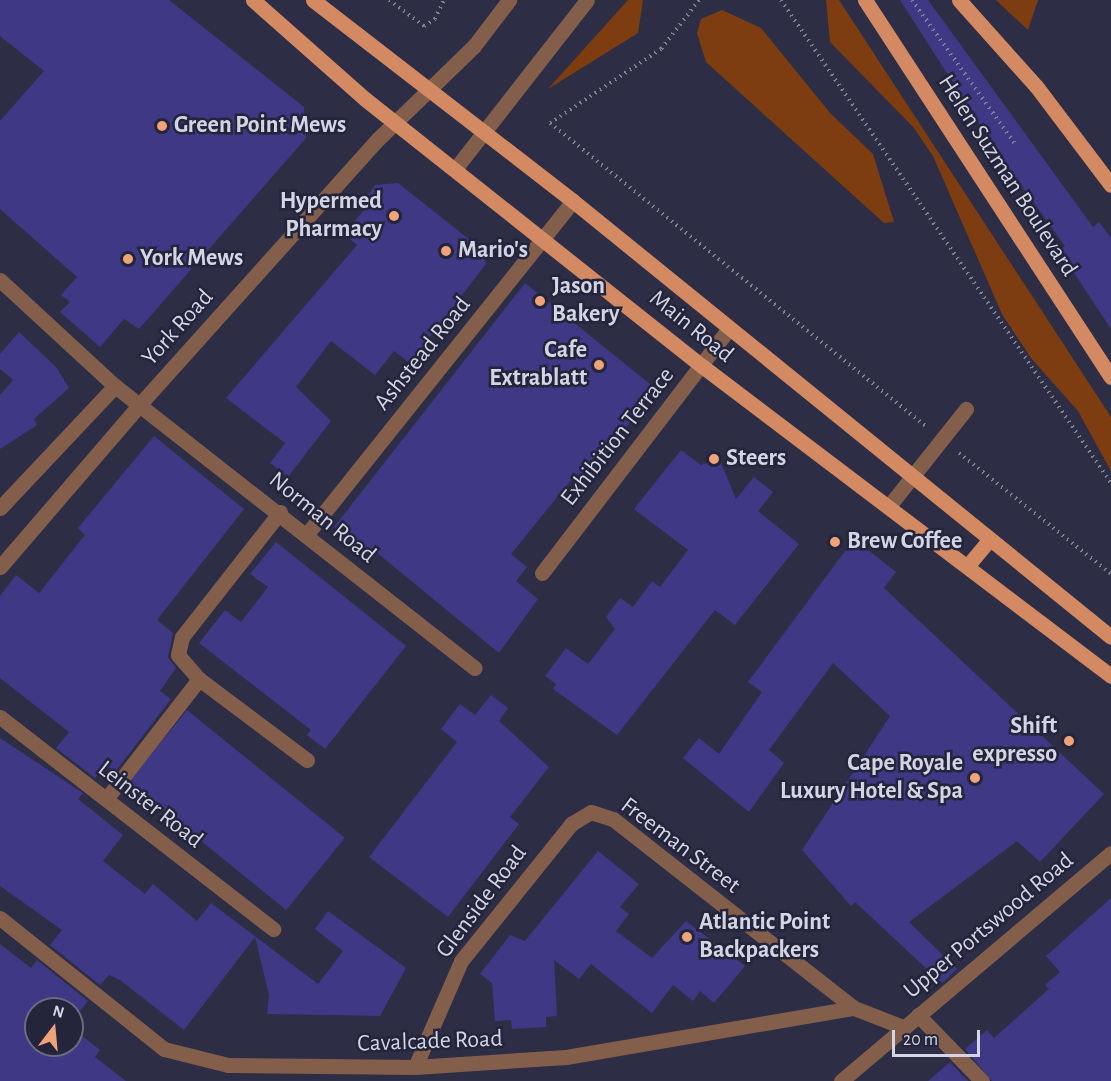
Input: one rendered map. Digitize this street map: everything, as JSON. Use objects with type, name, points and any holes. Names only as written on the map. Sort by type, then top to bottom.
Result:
[{"type":"main road","name":"Main Road","points":[[253,0],[395,122],[544,237],[702,366],[969,564],[1111,676]]},
{"type":"main road","name":"Main Road","points":[[313,0],[573,201],[1111,637]]},
{"type":"main road","name":"Helen Suzman Boulevard","points":[[865,0],[1111,377]]},
{"type":"main road","points":[[959,0],[1036,86],[1111,185]]},
{"type":"main road","points":[[969,564],[989,540]]},
{"type":"street","name":"York Road","points":[[0,567],[141,403],[395,122],[430,89],[510,0]]},
{"type":"street","points":[[456,168],[587,0]]},
{"type":"street","name":"Ashstead Road","points":[[308,534],[573,201]]},
{"type":"street","name":"Norman Road","points":[[0,280],[114,386],[141,403],[475,668]]},
{"type":"street","name":"Exhibition Terrace","points":[[542,573],[729,328]]},
{"type":"street","points":[[0,508],[114,386]]},
{"type":"street","points":[[889,506],[966,409]]},
{"type":"street","points":[[280,512],[182,637],[178,655],[199,679],[307,760]]},
{"type":"street","points":[[106,799],[199,679]]},
{"type":"street","name":"Leinster Road","points":[[0,717],[273,929]]},
{"type":"street","name":"Freeman Street","points":[[591,812],[613,819],[854,1008]]},
{"type":"street","name":"Glenside Road","points":[[415,1067],[461,961],[571,824],[591,812]]},
{"type":"street","name":"Upper Portswood Road","points":[[841,1081],[1111,853]]},
{"type":"street","name":"Cavalcade Road","points":[[0,918],[164,1049],[228,1065],[415,1067],[566,1058],[854,1008]]},
{"type":"street","points":[[854,1008],[903,1027]]},
{"type":"street","points":[[918,1015],[982,1081]]},
{"type":"path","points":[[389,0],[424,26],[435,19],[444,0]]},
{"type":"path","points":[[699,0],[661,49],[550,123],[1111,574]]},
{"type":"path","points":[[782,0],[1111,483]]},
{"type":"path","points":[[912,0],[1016,145]]},
{"type":"shaded area","points":[[628,0],[643,0],[638,33],[548,89]]},
{"type":"shaded area","points":[[826,0],[839,0],[1111,417],[1111,471],[1078,411],[1031,358],[1002,314],[933,156],[914,128],[830,42]]},
{"type":"shaded area","points":[[996,0],[1038,0],[1028,30]]},
{"type":"shaded area","points":[[722,10],[761,28],[831,114],[873,154],[894,222],[884,223],[706,62],[697,33],[701,19]]},
{"type":"building","points":[[0,0],[169,0],[304,107],[306,138],[139,329],[124,319],[100,347],[60,312],[70,302],[61,295],[77,277],[0,209],[0,121],[44,71],[0,36]]},
{"type":"building","points":[[900,0],[928,0],[1093,227],[1099,222],[1111,238],[1111,329],[1059,250],[1065,246],[1000,156]]},
{"type":"building","points":[[398,183],[485,252],[486,264],[410,363],[394,351],[375,375],[331,341],[296,387],[331,421],[288,477],[270,463],[285,443],[226,398],[357,245],[344,234],[370,203],[365,199],[375,185]]},
{"type":"building","points":[[525,283],[656,389],[584,481],[576,474],[511,554],[527,567],[516,581],[538,599],[499,653],[376,552],[372,557],[334,527]]},
{"type":"building","points":[[19,332],[56,367],[69,388],[34,419],[37,425],[0,449],[0,395],[13,380],[0,369],[0,354]]},
{"type":"building","points":[[154,436],[244,509],[157,620],[173,633],[168,657],[176,668],[160,691],[171,699],[115,772],[106,765],[95,778],[56,748],[69,732],[0,678],[0,596],[16,575],[39,593],[85,535],[78,528]]},
{"type":"building","points":[[681,450],[701,465],[719,458],[736,499],[754,477],[773,492],[758,511],[799,544],[735,625],[715,610],[617,735],[553,689],[556,684],[545,676],[566,648],[588,664],[615,629],[606,617],[620,598],[633,607],[652,581],[660,587],[688,550],[634,509]]},
{"type":"building","points":[[854,539],[896,572],[884,588],[1104,794],[1040,862],[1017,841],[909,922],[957,969],[942,983],[855,902],[851,906],[802,850],[890,716],[833,663],[769,750],[784,763],[749,812],[683,758],[699,738],[719,754],[762,692],[748,682]]},
{"type":"building","points":[[276,542],[406,646],[325,749],[307,735],[311,730],[199,643],[225,610],[241,622],[268,587],[250,574]]},
{"type":"building","points":[[491,695],[508,708],[499,721],[549,767],[510,817],[519,824],[448,917],[369,857],[457,742],[441,729],[460,704],[475,715]]},
{"type":"building","points":[[187,710],[345,838],[286,910],[128,782]]},
{"type":"building","points":[[0,738],[83,793],[78,799],[123,835],[103,861],[145,894],[153,884],[197,921],[211,903],[318,984],[343,951],[315,929],[328,911],[406,968],[380,1016],[267,1014],[269,995],[255,937],[184,1030],[120,980],[109,975],[100,985],[50,945],[62,930],[0,886]]},
{"type":"building","points":[[598,851],[639,884],[620,907],[629,914],[616,931],[652,958],[686,921],[745,966],[714,1003],[700,991],[693,1001],[673,985],[652,1013],[591,964],[579,979],[554,960],[557,1016],[546,1017],[546,1027],[512,1029],[511,1020],[495,1021],[492,983],[480,974],[510,935],[525,941]]},
{"type":"building","points":[[1111,898],[1111,1081],[992,1081],[965,1049],[987,1030],[994,1038],[1049,989],[1045,985],[1060,972],[1046,956]]},
{"type":"building","points":[[0,944],[31,968],[37,960],[83,997],[24,997],[24,1057],[84,1057],[84,1037],[100,1050],[95,1057],[126,1081],[0,1081]]},
{"type":"building","points":[[950,1062],[968,1081],[928,1081]]},
{"type":"place","name":"Green Point Mews","points":[[162,126]]},
{"type":"place","name":"Hypermed Pharmacy","points":[[394,216]]},
{"type":"place","name":"Mario's","points":[[446,251]]},
{"type":"place","name":"York Mews","points":[[128,259]]},
{"type":"place","name":"Jason Bakery","points":[[540,301]]},
{"type":"place","name":"Cafe Extrablatt","points":[[599,365]]},
{"type":"place","name":"Steers","points":[[714,459]]},
{"type":"place","name":"Brew Coffee","points":[[835,542]]},
{"type":"place","name":"Shift expresso","points":[[1069,741]]},
{"type":"place","name":"Cape Royale Luxury Hotel & Spa","points":[[975,778]]},
{"type":"place","name":"Atlantic Point Backpackers","points":[[687,937]]}]
